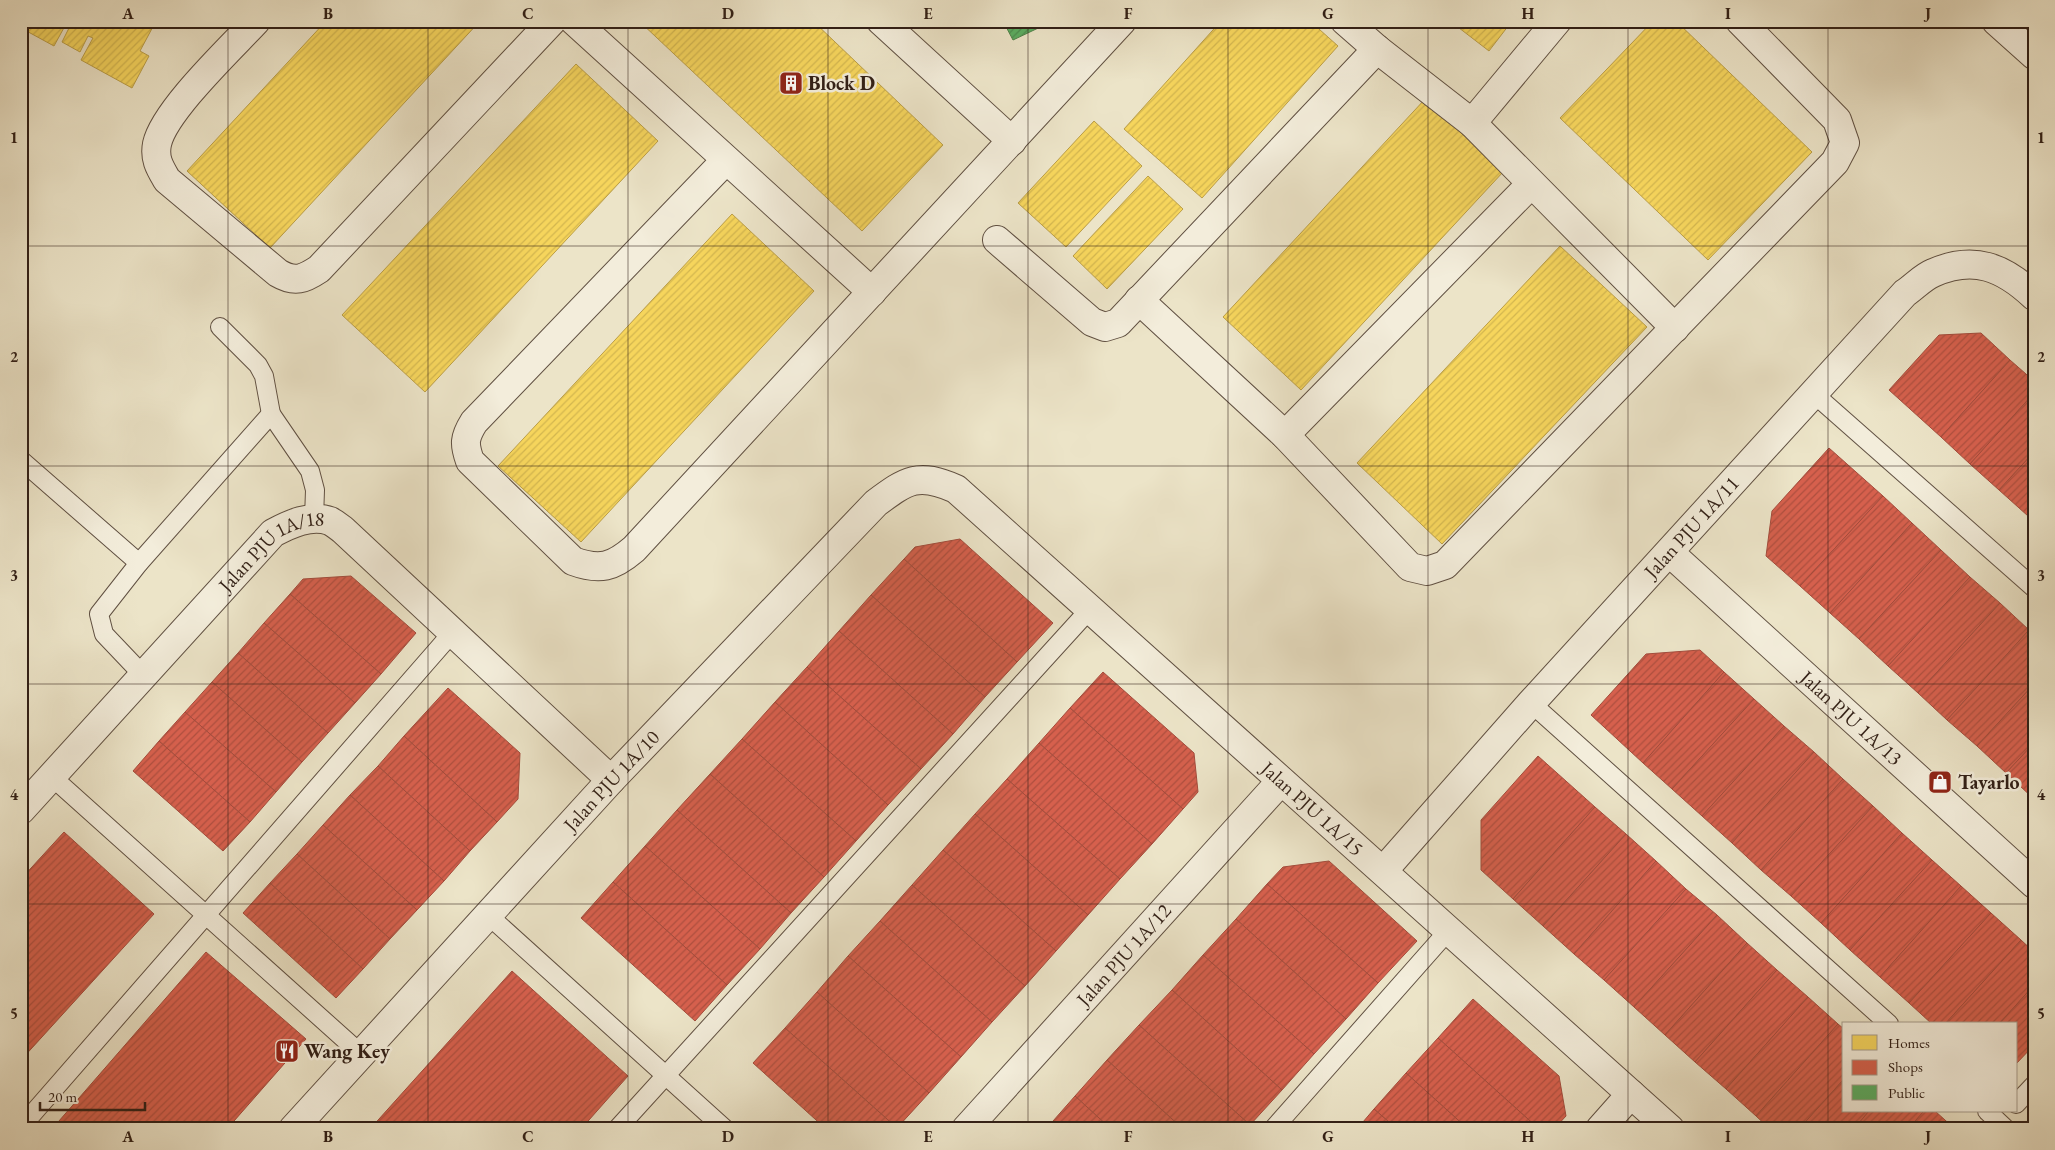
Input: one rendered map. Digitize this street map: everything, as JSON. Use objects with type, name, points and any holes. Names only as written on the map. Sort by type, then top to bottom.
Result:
[{"type":"street","points":[[256,21],[176,108],[164,126],[157,144],[156,162],[167,180],[278,273],[288,279],[300,279],[309,276],[319,269],[552,21]]},
{"type":"street","points":[[574,21],[872,292]]},
{"type":"street","points":[[881,21],[1012,140]]},
{"type":"street","points":[[726,160],[481,415],[468,431],[465,441],[470,461],[573,561],[589,567],[620,562],[634,549],[1122,21]]},
{"type":"street","points":[[1345,21],[1377,49],[1472,123],[1675,328]]},
{"type":"street","points":[[1472,123],[1557,21]]},
{"type":"street","points":[[1139,300],[1285,435],[1410,566],[1427,571],[1445,565],[1835,162],[1845,143],[1837,120],[1740,21]]},
{"type":"street","points":[[1996,21],[2034,55]]},
{"type":"street","points":[[997,240],[1092,322],[1105,328],[1118,324],[1377,49]]},
{"type":"street","points":[[1285,435],[1531,184]]},
{"type":"street","name":"Jalan PJU 1A/11","points":[[1382,871],[1531,704],[1905,293],[1932,273],[1967,263],[1994,268],[2019,282],[2034,296]]},
{"type":"street","name":"Jalan PJU 1A/10","points":[[293,1129],[611,780],[876,503],[894,489],[915,479],[936,480],[956,489]]},
{"type":"street","name":"Jalan PJU 1A/15","points":[[956,489],[1670,1129]]},
{"type":"street","name":"Jalan PJU 1A/18","points":[[21,810],[273,533],[292,523],[314,519],[330,521],[343,530],[611,780]]},
{"type":"street","name":"Jalan PJU 1A/13","points":[[1670,553],[2034,884]]},
{"type":"street","name":"Jalan PJU 1A/12","points":[[966,1129],[1281,780]]},
{"type":"street","points":[[1600,1129],[1631,1094]]},
{"type":"lane","points":[[220,327],[258,365],[264,376],[272,414],[310,471],[315,490],[314,519]]},
{"type":"lane","points":[[1813,393],[2034,588]]},
{"type":"lane","points":[[143,675],[104,634],[99,614],[139,563],[272,414]]},
{"type":"lane","points":[[21,460],[139,563]]},
{"type":"lane","points":[[617,1129],[1090,609]]},
{"type":"lane","points":[[21,1127],[452,633]]},
{"type":"lane","points":[[1531,704],[1887,1022]]},
{"type":"lane","points":[[51,776],[361,1054]]},
{"type":"lane","points":[[488,915],[725,1129]]},
{"type":"lane","points":[[1273,1129],[1448,931]]},
{"type":"lane","points":[[2018,1102],[2034,1085]]},
{"type":"building: Homes","points":[[21,21],[156,21],[140,51],[149,56],[132,88],[81,60],[93,38],[88,36],[80,52],[62,42],[70,26],[66,24],[54,46],[21,28]]},
{"type":"building: Homes","points":[[326,21],[480,21],[270,248],[187,171]]},
{"type":"building: Homes","name":"Block D","points":[[639,21],[813,21],[943,145],[862,231]]},
{"type":"building: Homes","points":[[1221,21],[1310,21],[1338,46],[1202,198],[1124,129]]},
{"type":"building: Homes","points":[[1450,21],[1512,21],[1489,51]]},
{"type":"building: Homes","points":[[1653,21],[1676,21],[1812,152],[1708,260],[1560,118]]},
{"type":"building: Homes","points":[[576,64],[658,141],[425,392],[342,315]]},
{"type":"building: Homes","points":[[1426,98],[1504,171],[1301,390],[1223,317]]},
{"type":"building: Homes","points":[[1094,121],[1142,166],[1066,247],[1018,203]]},
{"type":"building: Homes","points":[[1148,176],[1183,209],[1107,289],[1073,256]]},
{"type":"building: Homes","points":[[732,214],[814,291],[581,542],[498,466]]},
{"type":"building: Homes","points":[[1560,246],[1647,327],[1442,544],[1357,463]]},
{"type":"building: Shops","points":[[1981,333],[2010,360],[1941,437],[1889,390],[1939,335]]},
{"type":"building: Shops","points":[[2010,360],[2034,381],[2034,393],[1970,464],[1941,437]]},
{"type":"building: Shops","points":[[2034,393],[2034,452],[1999,490],[1970,464]]},
{"type":"building: Shops","points":[[1829,448],[1883,496],[1800,586],[1766,556],[1772,511]]},
{"type":"building: Shops","points":[[2034,452],[2034,510],[2028,516],[1999,490]]},
{"type":"building: Shops","points":[[1883,496],[1912,523],[1830,613],[1800,586]]},
{"type":"building: Shops","points":[[2034,510],[2034,522],[2028,516]]},
{"type":"building: Shops","points":[[1912,523],[1941,550],[1859,639],[1830,613]]},
{"type":"building: Shops","points":[[960,539],[1053,623],[1017,662],[904,559],[915,547]]},
{"type":"building: Shops","points":[[1941,550],[1970,577],[1888,666],[1859,639]]},
{"type":"building: Shops","points":[[904,559],[1017,662],[985,697],[871,595]]},
{"type":"building: Shops","points":[[351,576],[416,633],[381,674],[290,594],[303,579]]},
{"type":"building: Shops","points":[[1970,577],[2000,603],[1918,693],[1888,666]]},
{"type":"building: Shops","points":[[290,594],[381,674],[355,703],[264,623]]},
{"type":"building: Shops","points":[[871,595],[985,697],[953,734],[839,631]]},
{"type":"building: Shops","points":[[2000,603],[2029,630],[1947,720],[1918,693]]},
{"type":"building: Shops","points":[[264,623],[355,703],[328,733],[238,653]]},
{"type":"building: Shops","points":[[2029,630],[2034,634],[2034,684],[1977,746],[1947,720]]},
{"type":"building: Shops","points":[[839,631],[953,734],[921,769],[807,667]]},
{"type":"building: Shops","points":[[1700,650],[1724,672],[1643,763],[1591,715],[1646,654]]},
{"type":"building: Shops","points":[[238,653],[328,733],[302,762],[212,682]]},
{"type":"building: Shops","points":[[807,667],[921,769],[888,805],[775,702]]},
{"type":"building: Shops","points":[[1103,672],[1194,753],[1198,792],[1183,809],[1070,708]]},
{"type":"building: Shops","points":[[1724,672],[1754,699],[1672,789],[1643,763]]},
{"type":"building: Shops","points":[[212,682],[302,762],[276,792],[185,712]]},
{"type":"building: Shops","points":[[2034,684],[2034,743],[2006,773],[1977,746]]},
{"type":"building: Shops","points":[[448,688],[520,753],[518,799],[497,822],[404,736]]},
{"type":"building: Shops","points":[[1754,699],[1784,726],[1702,816],[1672,789]]},
{"type":"building: Shops","points":[[775,702],[888,805],[856,841],[742,739]]},
{"type":"building: Shops","points":[[1070,708],[1183,809],[1152,844],[1039,743]]},
{"type":"building: Shops","points":[[185,712],[276,792],[250,822],[159,741]]},
{"type":"building: Shops","points":[[1784,726],[1814,752],[1732,843],[1702,816]]},
{"type":"building: Shops","points":[[404,736],[497,822],[470,851],[378,766]]},
{"type":"building: Shops","points":[[742,739],[856,841],[824,877],[710,774]]},
{"type":"building: Shops","points":[[159,741],[250,822],[223,851],[133,771]]},
{"type":"building: Shops","points":[[1039,743],[1152,844],[1120,879],[1007,779]]},
{"type":"building: Shops","points":[[2034,743],[2034,799],[2006,773]]},
{"type":"building: Shops","points":[[1814,752],[1843,779],[1761,870],[1732,843]]},
{"type":"building: Shops","points":[[1538,756],[1595,807],[1513,899],[1481,870],[1481,820]]},
{"type":"building: Shops","points":[[378,766],[470,851],[444,881],[350,795]]},
{"type":"building: Shops","points":[[710,774],[824,877],[791,913],[677,810]]},
{"type":"building: Shops","points":[[1007,779],[1120,879],[1088,915],[975,814]]},
{"type":"building: Shops","points":[[1843,779],[1873,806],[1791,896],[1761,870]]},
{"type":"building: Shops","points":[[350,795],[444,881],[417,910],[323,825]]},
{"type":"building: Shops","points":[[1873,806],[1902,833],[1821,923],[1791,896]]},
{"type":"building: Shops","points":[[1595,807],[1626,834],[1543,926],[1513,899]]},
{"type":"building: Shops","points":[[677,810],[791,913],[760,949],[645,846]]},
{"type":"building: Shops","points":[[975,814],[1088,915],[1056,951],[943,850]]},
{"type":"building: Shops","points":[[323,825],[417,910],[390,939],[297,854]]},
{"type":"building: Shops","points":[[64,832],[154,914],[21,1060],[21,879]]},
{"type":"building: Shops","points":[[1902,833],[1932,860],[1850,950],[1821,923]]},
{"type":"building: Shops","points":[[1626,834],[1656,861],[1574,954],[1543,926]]},
{"type":"building: Shops","points":[[645,846],[760,949],[727,985],[613,882]]},
{"type":"building: Shops","points":[[943,850],[1056,951],[1025,986],[912,885]]},
{"type":"building: Shops","points":[[297,854],[390,939],[363,969],[270,883]]},
{"type":"building: Shops","points":[[1932,860],[1961,886],[1880,977],[1850,950]]},
{"type":"building: Shops","points":[[1329,861],[1417,941],[1378,983],[1267,884],[1283,867]]},
{"type":"building: Shops","points":[[1656,861],[1686,889],[1604,980],[1574,954]]},
{"type":"building: Shops","points":[[613,882],[727,985],[695,1021],[581,918]]},
{"type":"building: Shops","points":[[270,883],[363,969],[336,998],[243,913]]},
{"type":"building: Shops","points":[[1267,884],[1378,983],[1346,1019],[1236,919]]},
{"type":"building: Shops","points":[[912,885],[1025,986],[992,1022],[880,921]]},
{"type":"building: Shops","points":[[1961,886],[1991,913],[1909,1003],[1880,977]]},
{"type":"building: Shops","points":[[1686,889],[1717,915],[1634,1007],[1604,980]]},
{"type":"building: Shops","points":[[1991,913],[2021,940],[1947,1022],[1930,1022],[1909,1003]]},
{"type":"building: Shops","points":[[1717,915],[1747,943],[1665,1035],[1634,1007]]},
{"type":"building: Shops","points":[[1236,919],[1346,1019],[1314,1054],[1203,955]]},
{"type":"building: Shops","points":[[880,921],[992,1022],[961,1057],[848,956]]},
{"type":"building: Shops","points":[[2021,940],[2034,952],[2034,985],[2001,1022],[1947,1022]]},
{"type":"building: Shops","points":[[1747,943],[1777,970],[1695,1062],[1665,1035]]},
{"type":"building: Shops","points":[[206,952],[306,1039],[227,1129],[52,1129]]},
{"type":"building: Shops","points":[[1203,955],[1314,1054],[1282,1090],[1172,990]]},
{"type":"building: Shops","points":[[848,956],[961,1057],[929,1093],[817,992]]},
{"type":"building: Shops","points":[[1777,970],[1808,997],[1726,1089],[1695,1062]]},
{"type":"building: Shops","points":[[512,971],[628,1076],[581,1129],[370,1129]]},
{"type":"building: Shops","points":[[2034,985],[2034,1045],[2018,1062],[2018,1022],[2001,1022]]},
{"type":"building: Shops","points":[[1172,990],[1282,1090],[1250,1125],[1139,1025]]},
{"type":"building: Shops","points":[[817,992],[929,1093],[897,1128],[785,1028]]},
{"type":"building: Shops","points":[[1808,997],[1838,1024],[1756,1116],[1726,1089]]},
{"type":"building: Shops","points":[[1473,999],[1559,1076],[1566,1116],[1554,1129],[1539,1129],[1438,1038]]},
{"type":"building: Shops","points":[[1838,1024],[1842,1027],[1842,1081],[1799,1129],[1770,1129],[1756,1116]]},
{"type":"building: Shops","points":[[1139,1025],[1250,1125],[1247,1129],[1183,1129],[1107,1060]]},
{"type":"building: Shops","points":[[785,1028],[897,1128],[826,1129],[753,1063]]},
{"type":"building: Shops","points":[[1438,1038],[1539,1129],[1468,1129],[1406,1073]]},
{"type":"building: Shops","points":[[1107,1060],[1183,1129],[1111,1129],[1075,1096]]},
{"type":"building: Shops","points":[[1406,1073],[1468,1129],[1397,1129],[1374,1109]]},
{"type":"building: Shops","points":[[1842,1081],[1842,1112],[1868,1112],[1854,1129],[1799,1129]]},
{"type":"building: Shops","points":[[1075,1096],[1111,1129],[1046,1129]]},
{"type":"building: Shops","points":[[1374,1109],[1397,1129],[1357,1129]]},
{"type":"building: Shops","points":[[1868,1112],[1923,1112],[1908,1129],[1854,1129]]},
{"type":"building: Shops","points":[[1923,1112],[1936,1112],[1955,1129],[1908,1129]]},
{"type":"building: Public","points":[[1003,21],[1053,21],[1013,40]]},
{"type":"place","name":"Block D","points":[[791,83]]},
{"type":"place","name":"Tayarlo","points":[[1940,782]]},
{"type":"place","name":"Wang Key","points":[[287,1051]]}]
